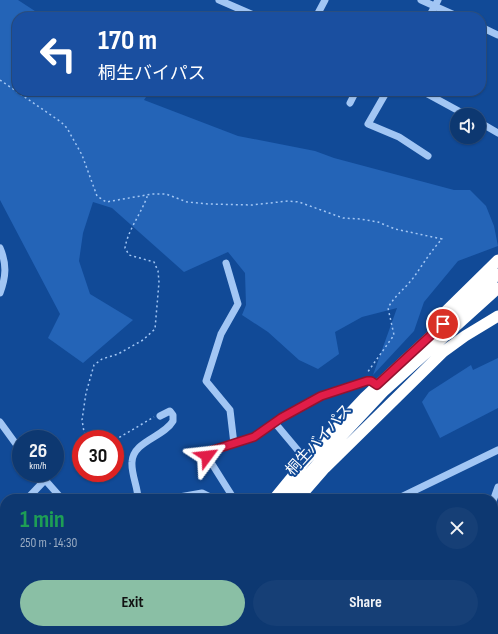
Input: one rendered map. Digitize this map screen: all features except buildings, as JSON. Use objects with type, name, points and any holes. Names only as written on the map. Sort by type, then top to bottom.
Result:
[{"type":"highway","points":[[396,367],[412,346],[498,260]]},
{"type":"highway","name":"桐生バイパス","points":[[278,494],[372,383],[396,367],[498,274]]},
{"type":"highway","name":"桐生バイパス","points":[[291,494],[339,439],[384,392],[498,288]]},
{"type":"highway","points":[[302,494],[325,468],[443,352],[465,336],[498,316]]},
{"type":"street","points":[[219,0],[235,3]]},
{"type":"street","points":[[319,12],[325,0]]},
{"type":"street","points":[[421,0],[436,3],[451,12]]},
{"type":"street","points":[[432,12],[436,3]]},
{"type":"street","points":[[486,29],[498,35]]},
{"type":"street","points":[[350,103],[354,96]]},
{"type":"street","points":[[383,96],[368,124],[399,137],[428,156]]},
{"type":"street","points":[[431,96],[453,108]]},
{"type":"street","points":[[486,126],[498,133]]},
{"type":"street","points":[[0,248],[5,261],[6,271],[0,292]]},
{"type":"street","points":[[226,263],[238,304],[221,334],[206,381],[230,410],[234,444]]},
{"type":"street","points":[[231,494],[207,456],[210,451],[254,437],[321,396],[372,383]]},
{"type":"street","points":[[137,494],[132,461],[137,450],[169,426],[173,421],[173,415],[170,411],[160,416]]},
{"type":"street","points":[[0,422],[12,439]]},
{"type":"street","points":[[275,423],[306,460]]},
{"type":"street","points":[[406,494],[498,450]]},
{"type":"street","points":[[32,494],[43,482]]},
{"type":"street","points":[[47,482],[58,494]]},
{"type":"path","points":[[0,80],[12,88]]},
{"type":"path","points":[[23,96],[61,122],[67,128],[82,155],[97,196],[101,200],[111,202],[148,194],[166,194],[187,202],[208,204],[252,205],[288,201],[299,202],[343,218],[378,222],[395,229],[442,239],[429,253],[413,278],[394,297],[388,308],[394,335],[367,372],[372,383]]},
{"type":"path","points":[[84,430],[82,420],[86,393],[94,365],[102,359],[118,354],[143,340],[152,333],[156,322],[158,271],[154,262],[129,255],[125,248],[126,240],[142,210],[148,194]]},
{"type":"path","points":[[124,434],[144,421],[160,416]]},
{"type":"shaded area","points":[[0,0],[18,0],[36,12],[12,12],[12,96],[147,96],[144,100],[238,136],[315,151],[334,158],[454,190],[470,190],[486,206],[494,226],[498,246],[458,261],[424,302],[414,331],[373,375],[397,308],[362,317],[335,332],[339,354],[318,369],[299,360],[268,332],[242,315],[246,305],[245,273],[228,252],[184,272],[112,208],[93,202],[83,233],[79,261],[90,294],[133,320],[83,363],[48,338],[60,314],[0,200]]},
{"type":"shaded area","points":[[498,358],[498,408],[440,438],[422,402],[429,392],[471,365],[473,370]]},
{"type":"route","points":[[207,456],[210,451],[254,437],[267,430],[281,418],[321,396],[350,385],[367,381],[371,381],[377,385],[443,324]]}]
